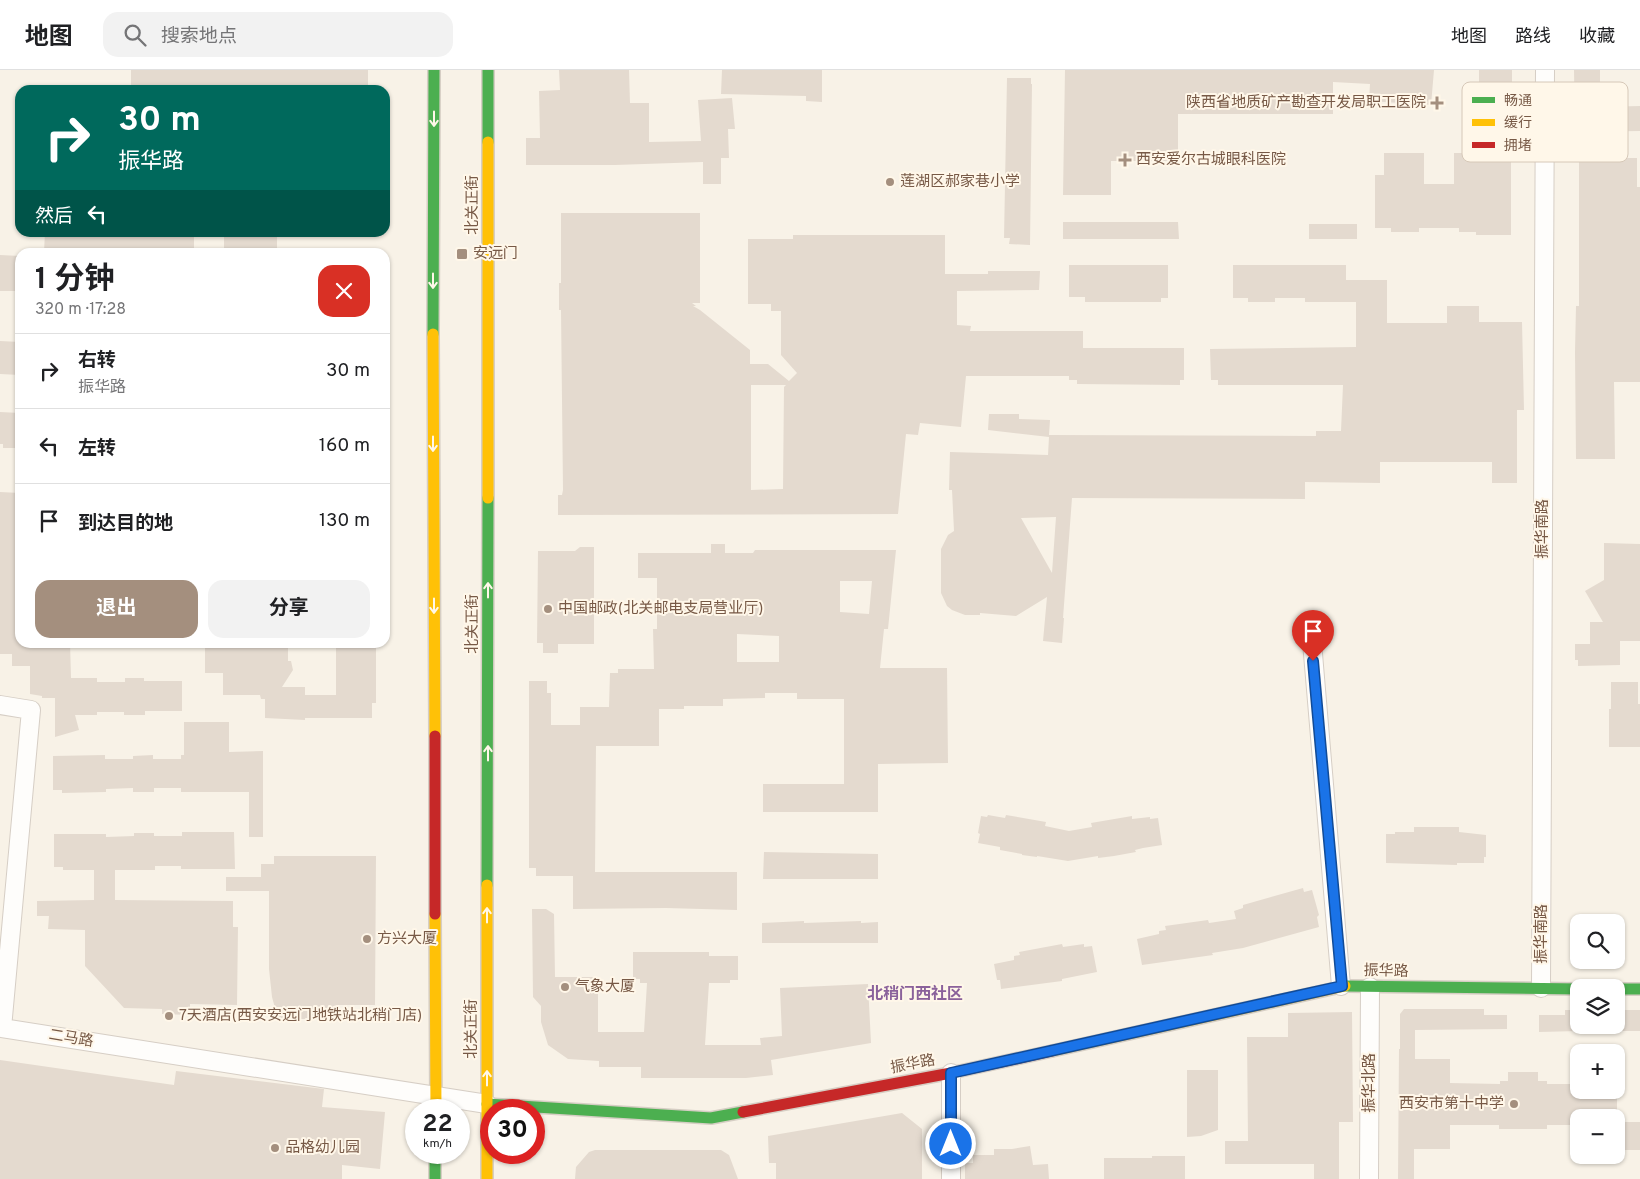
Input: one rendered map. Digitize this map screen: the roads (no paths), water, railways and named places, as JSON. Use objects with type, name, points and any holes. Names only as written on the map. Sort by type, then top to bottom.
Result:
[{"type":"main road","points":[[434,70],[433,351],[436,1099]]},
{"type":"main road","name":"北关正街","points":[[487,1099],[488,70]]},
{"type":"main road","name":"振华路","points":[[545,1108],[711,1118],[951,1073],[1342,986],[1570,988]]},
{"type":"main road","points":[[1625,989],[1640,989]]},
{"type":"main road","points":[[435,1164],[435,1179]]},
{"type":"main road","name":"北关正街","points":[[487,1164],[487,1179]]},
{"type":"street","name":"振华南路","points":[[1541,988],[1545,162]]},
{"type":"street","points":[[1312,642],[1342,986]]},
{"type":"street","name":"二马路","points":[[0,705],[31,710],[2,1028],[413,1099]]},
{"type":"street","name":"振华北路","points":[[1369,1179],[1370,987]]},
{"type":"street","points":[[951,1073],[951,1179]]},
{"type":"place","name":"陕西省地质矿产勘查开发局职工医院","points":[[1437,103]]},
{"type":"place","name":"西安爱尔古城眼科医院","points":[[1125,160]]},
{"type":"place","name":"莲湖区郝家巷小学","points":[[890,182]]},
{"type":"place","name":"安远门","points":[[462,254]]},
{"type":"place","name":"中国邮政(北关邮电支局营业厅)","points":[[548,609]]},
{"type":"place","name":"方兴大厦","points":[[367,939]]},
{"type":"place","name":"气象大厦","points":[[565,987]]},
{"type":"place","name":"7天酒店(西安安远门地铁站北稍门店)","points":[[169,1016]]},
{"type":"place","name":"西安市第十中学","points":[[1514,1104]]},
{"type":"place","name":"品格幼儿园","points":[[275,1148]]},
{"type":"district","name":"北稍门西社区","points":[[915,995]]}]
